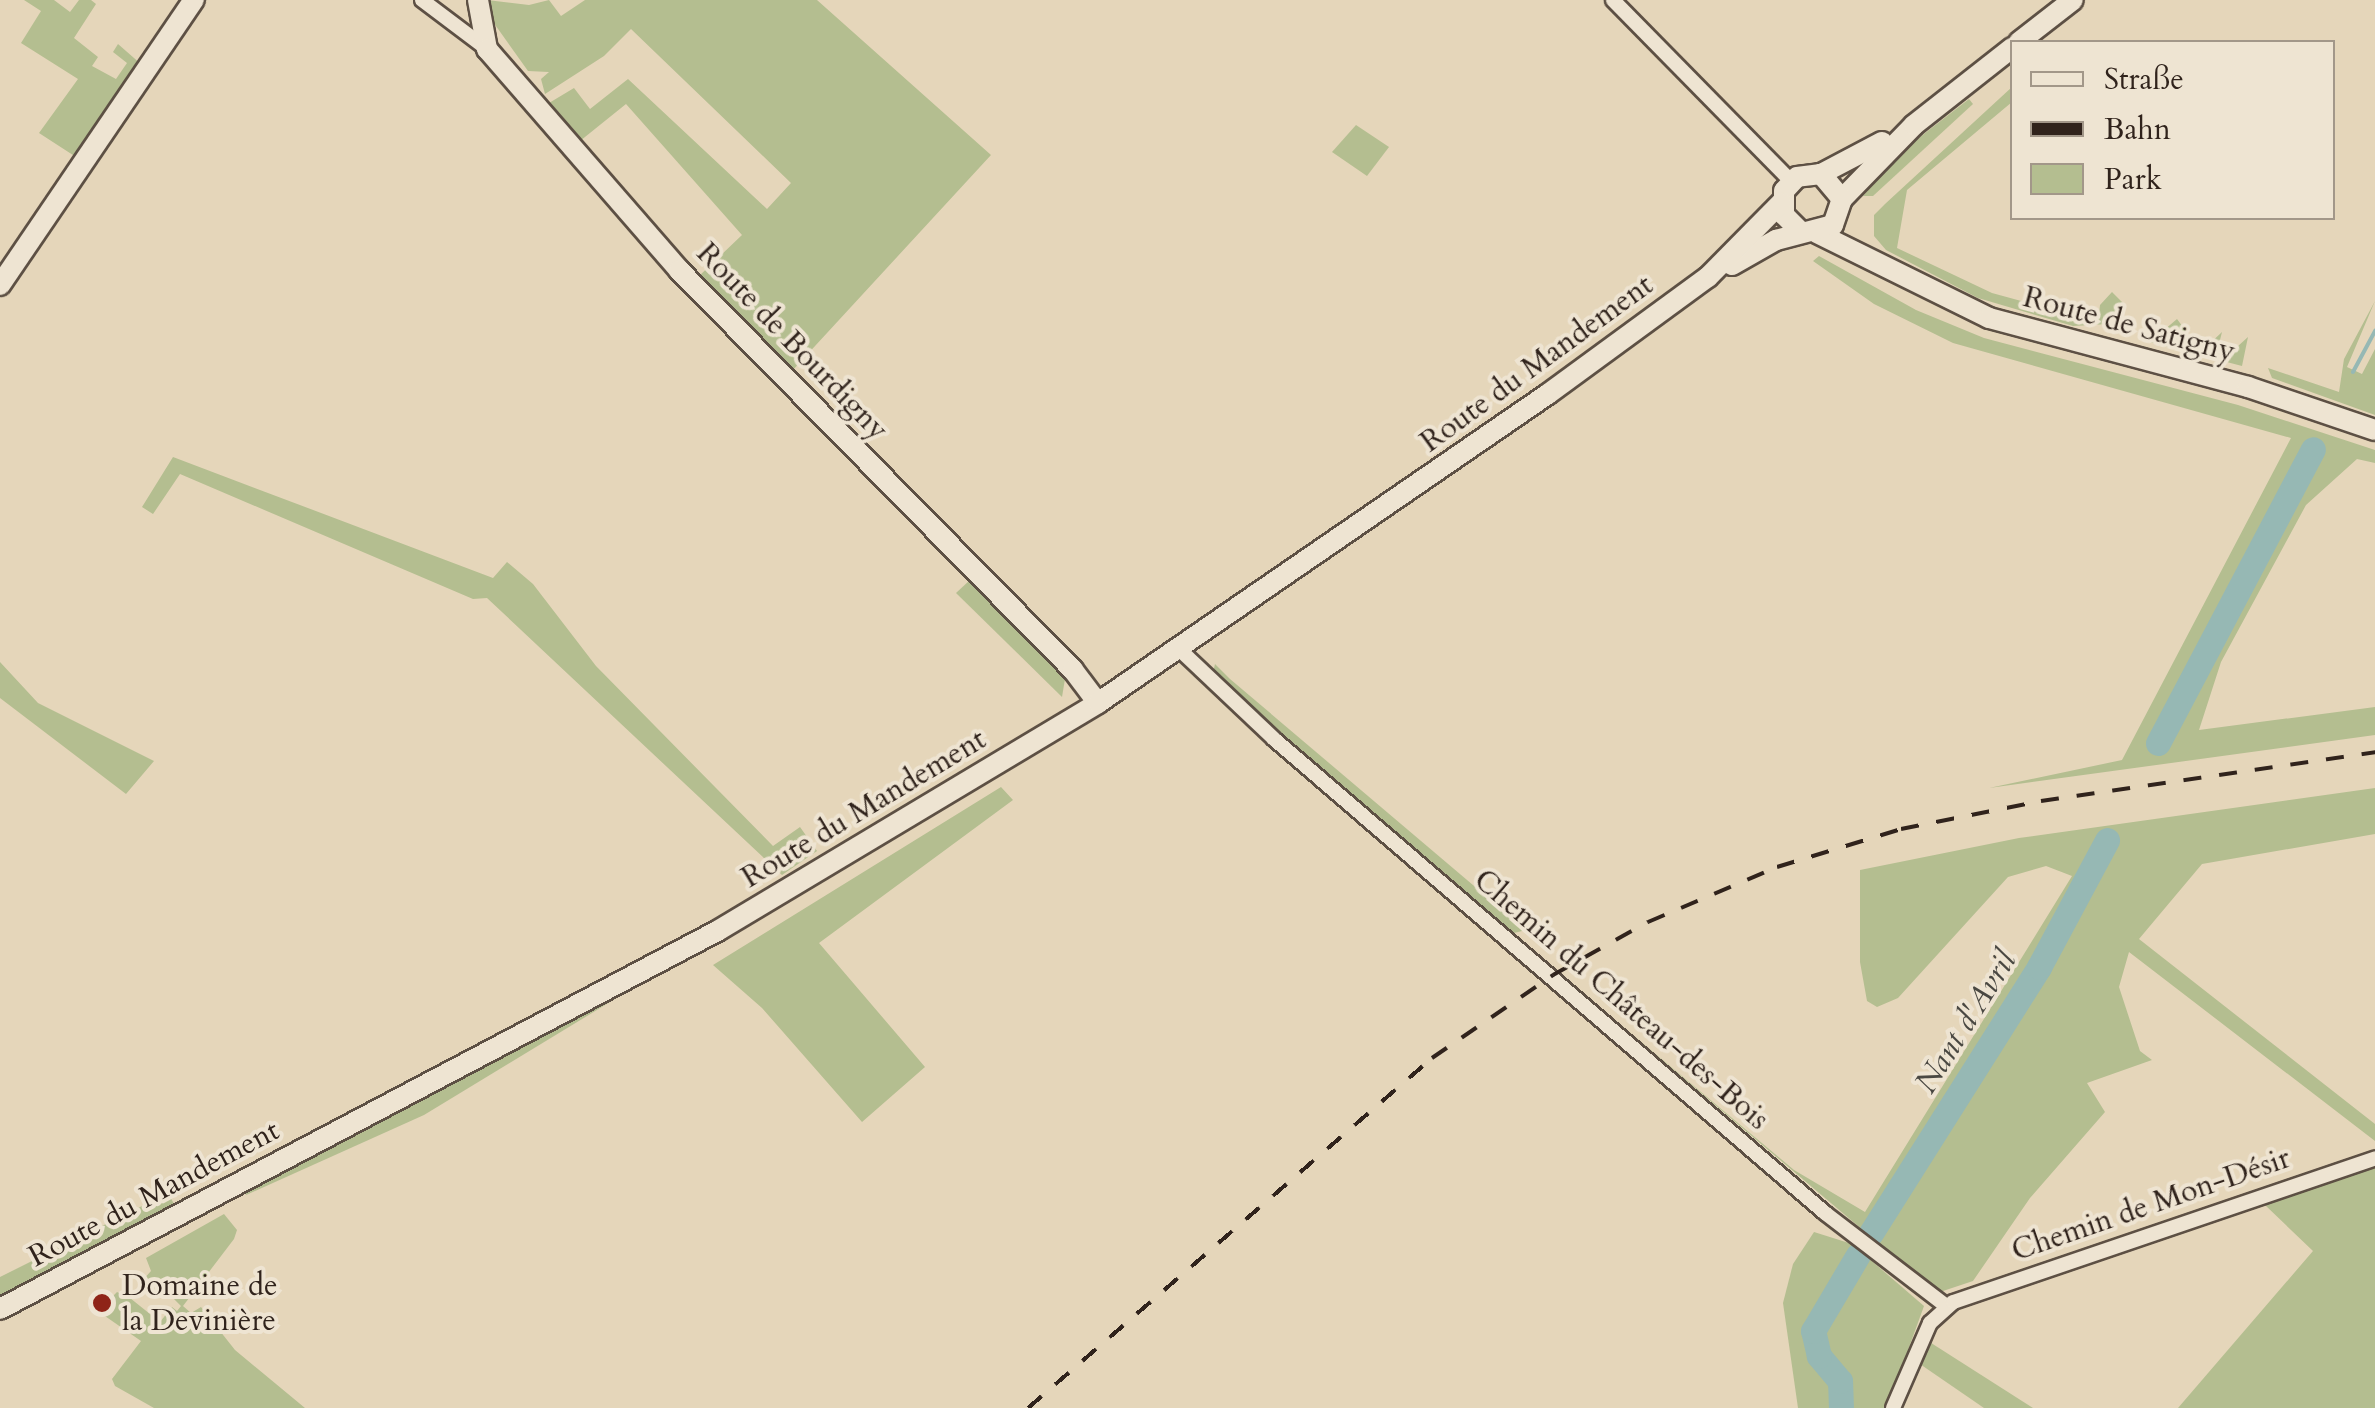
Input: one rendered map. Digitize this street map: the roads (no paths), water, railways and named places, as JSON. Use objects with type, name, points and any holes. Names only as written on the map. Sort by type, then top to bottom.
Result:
[{"type":"main road","points":[[0,286],[194,0]]},
{"type":"main road","points":[[478,0],[487,49]]},
{"type":"main road","points":[[2022,40],[2073,0]]},
{"type":"main road","name":"Route de Bourdigny","points":[[487,49],[679,270],[1073,670],[1098,703]]},
{"type":"main road","points":[[1914,125],[1821,174],[1791,181],[1781,203],[1786,220],[1809,232],[1841,206],[1914,125],[2010,50]]},
{"type":"main road","points":[[1821,174],[1841,206]]},
{"type":"main road","name":"Route du Mandement","points":[[0,1309],[720,930],[1098,703],[1364,526],[1708,277],[1781,203]]},
{"type":"main road","name":"Route de Satigny","points":[[1841,206],[1874,261]]},
{"type":"main road","name":"Route du Mandement","points":[[1708,277],[1809,232]]},
{"type":"main road","name":"Route de Satigny","points":[[1809,232],[1989,318],[2234,383],[2375,430]]},
{"type":"street","points":[[422,0],[487,49]]},
{"type":"street","points":[[1614,0],[1791,181]]},
{"type":"street","name":"Chemin du Château-des-Bois","points":[[1180,650],[1825,1213],[1946,1306]]},
{"type":"street","name":"Chemin de Mon-Désir","points":[[1946,1306],[2375,1158]]},
{"type":"street","points":[[1893,1408],[1930,1323],[1946,1306]]},
{"type":"waterway","name":"Nant d'Avril","points":[[2353,372],[2375,331]]},
{"type":"waterway","name":"Nant d'Avril","points":[[2158,743],[2313,449]]},
{"type":"waterway","name":"Nant d'Avril","points":[[1871,1233],[2039,967],[2107,840]]},
{"type":"waterway","name":"Nant d'Avril","points":[[1841,1408],[1840,1381],[1819,1356],[1813,1331],[1858,1255]]},
{"type":"railway","points":[[1028,1408],[1432,1058],[1553,975],[1648,922],[1777,867],[1901,829],[2041,801],[2375,752]]},
{"type":"place","name":"Domaine de la Devinière","points":[[102,1303]]}]
